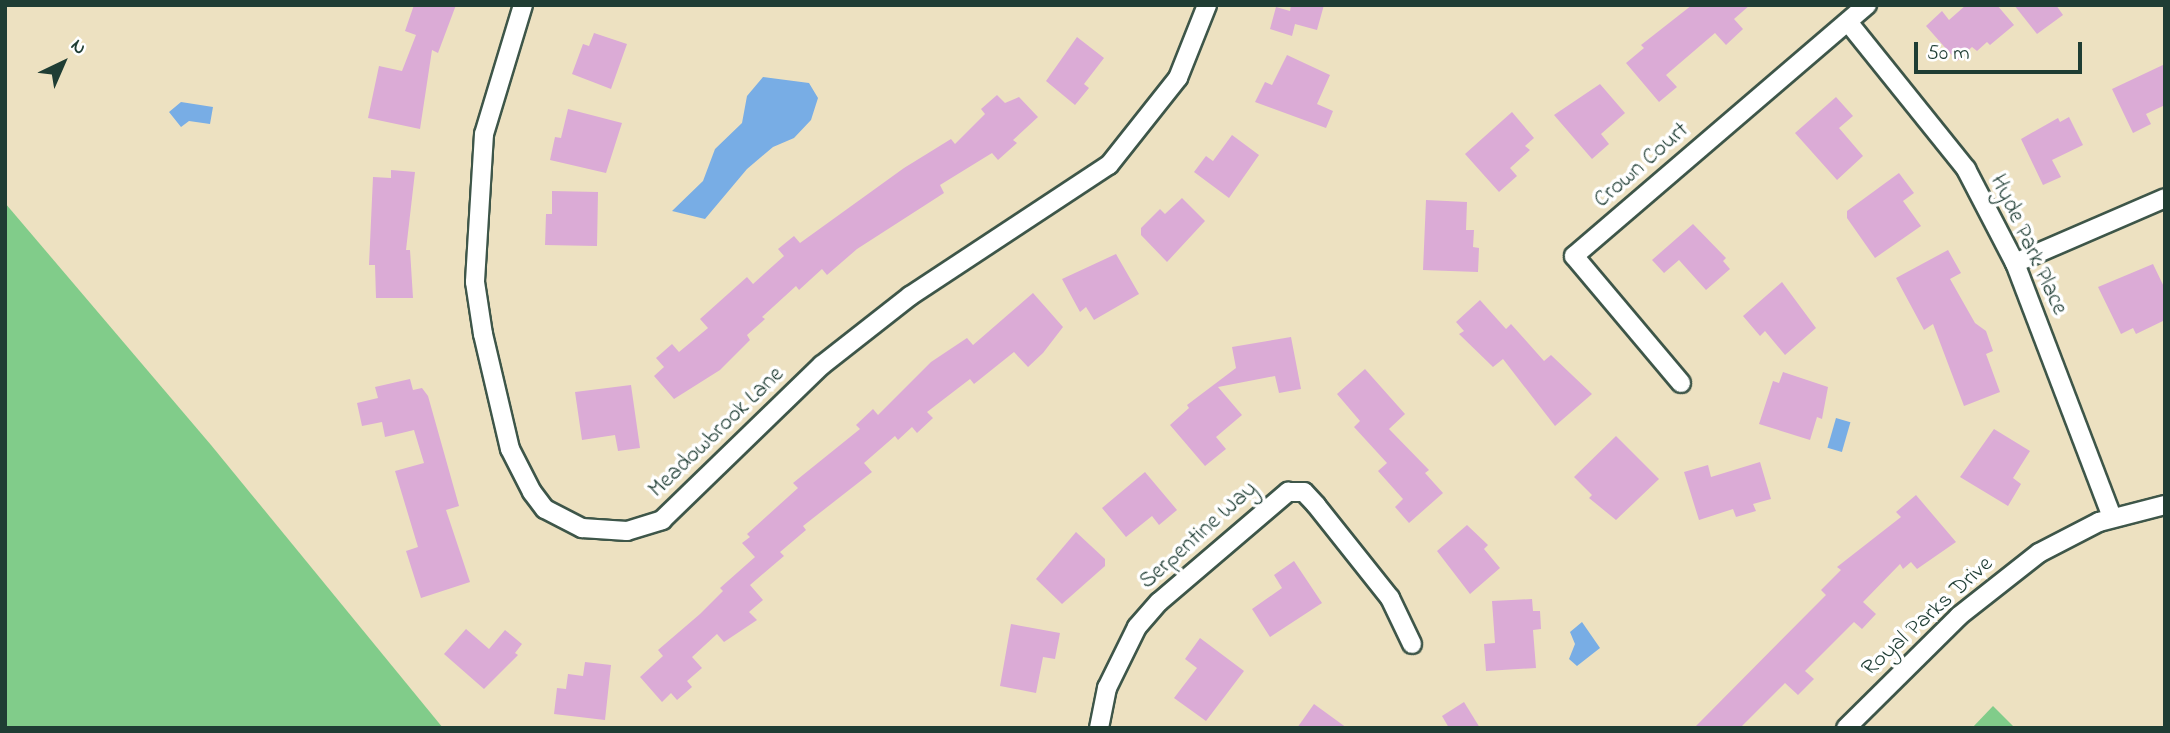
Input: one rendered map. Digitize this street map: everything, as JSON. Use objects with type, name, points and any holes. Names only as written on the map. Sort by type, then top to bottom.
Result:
[{"type":"street","name":"Meadowbrook Lane","points":[[523,5],[484,134],[475,282],[483,334],[510,449],[532,492],[545,509],[582,528],[627,531],[662,520],[822,365],[910,296],[1109,165],[1178,78],[1207,5]]},
{"type":"street","name":"Crown Court","points":[[1681,383],[1574,256],[1867,5]]},
{"type":"street","name":"Hyde Park Place","points":[[1848,22],[1966,169],[2015,263],[2112,517]]},
{"type":"street","points":[[2015,263],[2165,198]]},
{"type":"street","name":"Serpentine Way","points":[[1099,728],[1107,688],[1137,627],[1159,602],[1288,492],[1304,492],[1316,505],[1390,598],[1412,644]]},
{"type":"street","name":"Royal Parks Drive","points":[[1846,728],[1998,583],[2068,536],[2112,517],[2165,505]]},
{"type":"green space","points":[[5,203],[211,445],[443,728],[5,728]]},
{"type":"green space","points":[[1993,706],[2015,728],[1972,728]]},
{"type":"water","points":[[763,77],[809,83],[818,98],[811,120],[794,138],[773,147],[747,169],[705,219],[672,211],[703,181],[715,149],[742,123],[747,96]]},
{"type":"water","points":[[181,102],[213,107],[210,124],[189,121],[181,127],[169,112]]},
{"type":"water","points":[[1836,418],[1850,422],[1842,452],[1827,448]]},
{"type":"water","points":[[1582,622],[1600,648],[1577,666],[1569,659],[1575,644],[1570,632]]},
{"type":"building","points":[[414,5],[456,5],[438,53],[432,50],[420,129],[368,118],[379,66],[402,71],[416,35],[405,31]]},
{"type":"building","points":[[1291,5],[1324,5],[1317,30],[1295,24],[1292,36],[1270,29],[1276,7],[1290,11]]},
{"type":"building","points":[[1692,5],[1750,5],[1734,19],[1743,29],[1726,45],[1715,33],[1666,75],[1677,87],[1659,102],[1626,63],[1644,48],[1641,45]]},
{"type":"building","points":[[1966,5],[1997,5],[2014,25],[1990,45],[1987,42],[1977,51],[1972,47],[1957,61],[1926,26],[1942,11],[1949,20]]},
{"type":"building","points":[[2014,5],[2056,5],[2063,15],[2037,34]]},
{"type":"building","points":[[594,33],[627,44],[611,89],[572,74],[583,44],[589,46]]},
{"type":"building","points":[[1077,37],[1104,58],[1084,84],[1089,88],[1075,105],[1046,81]]},
{"type":"building","points":[[1287,55],[1330,75],[1317,104],[1333,111],[1326,128],[1255,102],[1265,82],[1272,85]]},
{"type":"building","points":[[2165,64],[2165,105],[2146,114],[2151,124],[2133,133],[2112,89]]},
{"type":"building","points":[[1600,84],[1625,113],[1601,134],[1609,144],[1592,159],[1554,115]]},
{"type":"building","points":[[997,95],[1005,103],[1019,97],[1038,117],[1013,140],[1017,143],[998,160],[992,153],[940,185],[944,193],[857,249],[827,275],[822,269],[799,290],[796,286],[762,317],[765,319],[747,335],[750,340],[720,370],[674,399],[654,376],[664,367],[656,358],[672,344],[679,352],[708,328],[700,319],[747,277],[753,284],[784,256],[778,249],[794,236],[800,243],[904,168],[951,139],[955,144],[985,114],[981,109]]},
{"type":"building","points":[[1836,97],[1853,116],[1839,128],[1863,156],[1837,180],[1795,133]]},
{"type":"building","points":[[568,109],[622,123],[606,173],[550,160],[555,137],[561,138]]},
{"type":"building","points":[[1512,112],[1534,138],[1525,146],[1530,150],[1510,168],[1517,176],[1499,192],[1465,154]]},
{"type":"building","points":[[2069,117],[2083,145],[2052,160],[2061,177],[2043,185],[2021,139],[2058,118],[2060,122]]},
{"type":"building","points":[[1232,135],[1259,155],[1229,198],[1194,172],[1206,156],[1213,161]]},
{"type":"building","points":[[391,170],[415,172],[406,250],[410,250],[413,298],[376,298],[375,265],[369,265],[373,177],[391,178]]},
{"type":"building","points":[[1899,173],[1914,193],[1903,201],[1921,226],[1875,258],[1847,218],[1847,211]]},
{"type":"building","points":[[552,191],[598,192],[597,246],[545,245],[546,214],[552,214]]},
{"type":"building","points":[[1182,198],[1205,221],[1167,262],[1141,235],[1141,228],[1160,209],[1165,214]]},
{"type":"building","points":[[1426,200],[1467,202],[1466,230],[1474,230],[1473,247],[1479,248],[1478,272],[1423,270]]},
{"type":"building","points":[[1693,224],[1726,258],[1723,261],[1730,269],[1706,290],[1679,260],[1664,273],[1652,260]]},
{"type":"building","points":[[1948,250],[1961,273],[1950,279],[1975,323],[1986,331],[1993,351],[1986,354],[2000,392],[1964,406],[1933,324],[1924,330],[1896,278]]},
{"type":"building","points":[[1116,254],[1139,294],[1094,320],[1086,307],[1080,312],[1062,279]]},
{"type":"building","points":[[2153,264],[2165,289],[2165,320],[2136,334],[2133,328],[2121,334],[2098,287]]},
{"type":"building","points":[[1782,282],[1816,328],[1785,355],[1765,331],[1760,336],[1743,316]]},
{"type":"building","points":[[1033,293],[1063,327],[1043,353],[1028,367],[1014,352],[974,384],[970,379],[927,412],[933,418],[917,433],[912,427],[898,440],[895,436],[864,463],[872,472],[803,526],[806,530],[780,552],[784,556],[750,585],[763,600],[749,612],[757,620],[724,642],[717,634],[692,657],[702,668],[687,681],[692,687],[677,700],[671,693],[662,702],[640,677],[663,656],[658,650],[700,614],[723,591],[720,588],[755,557],[742,543],[750,537],[747,534],[798,488],[793,483],[860,429],[856,425],[873,409],[878,415],[931,362],[967,338],[973,345]]},
{"type":"building","points":[[1480,300],[1506,329],[1511,324],[1544,361],[1551,355],[1592,394],[1555,426],[1503,359],[1493,367],[1459,334],[1464,331],[1456,322]]},
{"type":"building","points":[[1291,337],[1301,389],[1279,393],[1275,376],[1218,387],[1242,415],[1216,437],[1226,449],[1205,466],[1170,425],[1189,408],[1187,405],[1236,368],[1232,347]]},
{"type":"building","points":[[1365,369],[1405,414],[1389,429],[1429,470],[1425,473],[1443,493],[1409,523],[1395,507],[1403,499],[1378,471],[1387,463],[1354,427],[1360,421],[1337,394]]},
{"type":"building","points":[[1783,372],[1828,387],[1822,419],[1817,417],[1810,440],[1759,424],[1773,381],[1779,383]]},
{"type":"building","points":[[410,379],[413,390],[422,388],[428,396],[459,506],[446,510],[470,582],[421,598],[406,551],[418,547],[395,471],[424,463],[414,430],[385,437],[382,422],[362,426],[357,403],[378,398],[375,387]]},
{"type":"building","points":[[631,385],[640,448],[618,451],[615,435],[582,440],[575,392]]},
{"type":"building","points":[[1994,429],[2030,451],[2013,478],[2021,484],[2008,506],[1960,477]]},
{"type":"building","points":[[1616,436],[1659,479],[1616,520],[1589,498],[1592,495],[1574,477]]},
{"type":"building","points":[[1760,462],[1771,499],[1753,504],[1756,511],[1736,517],[1733,509],[1699,520],[1684,472],[1708,465],[1711,477]]},
{"type":"building","points":[[1145,472],[1177,510],[1159,525],[1152,516],[1126,537],[1102,508]]},
{"type":"building","points":[[1916,495],[1956,542],[1917,569],[1911,562],[1903,569],[1900,564],[1863,602],[1876,614],[1862,629],[1854,622],[1805,671],[1814,679],[1798,695],[1785,683],[1740,728],[1694,728],[1826,595],[1821,590],[1841,570],[1837,567],[1901,517],[1896,512]]},
{"type":"building","points":[[1467,525],[1488,545],[1484,549],[1500,568],[1470,594],[1437,551]]},
{"type":"building","points":[[1076,532],[1105,559],[1105,566],[1062,604],[1036,579]]},
{"type":"building","points":[[1294,561],[1322,603],[1270,637],[1252,609],[1282,588],[1274,575]]},
{"type":"building","points":[[1532,599],[1533,611],[1540,611],[1541,629],[1533,630],[1536,668],[1486,671],[1484,644],[1495,643],[1492,601]]},
{"type":"building","points":[[1011,624],[1060,633],[1055,659],[1043,657],[1036,693],[1000,686]]},
{"type":"building","points":[[466,629],[489,649],[505,630],[522,644],[515,653],[518,655],[484,689],[444,654]]},
{"type":"building","points":[[1200,638],[1244,671],[1206,721],[1174,698],[1197,668],[1185,659]]},
{"type":"building","points":[[585,662],[611,665],[605,720],[554,714],[557,688],[566,689],[568,674],[583,676]]},
{"type":"building","points":[[1464,702],[1480,728],[1449,728],[1442,716]]},
{"type":"building","points":[[1314,704],[1347,728],[1297,728]]}]
